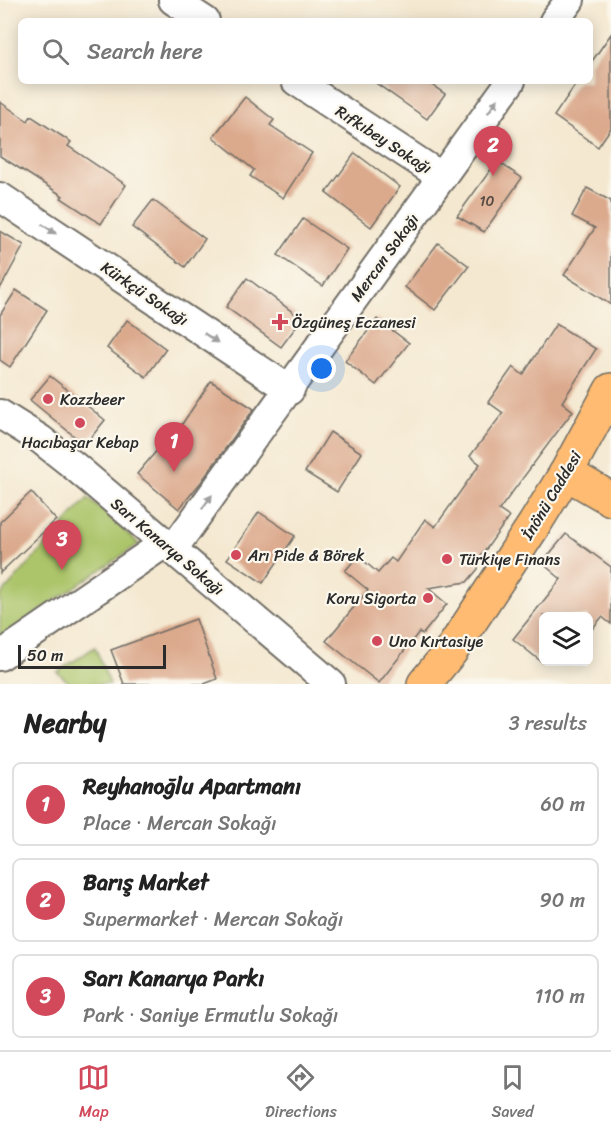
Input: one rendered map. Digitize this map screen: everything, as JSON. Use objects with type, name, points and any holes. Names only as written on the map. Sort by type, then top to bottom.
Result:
[{"type":"main road","name":"İnönü Caddesi","points":[[452,684],[573,478],[611,390]]},
{"type":"main road","name":"İnönü Caddesi","points":[[424,684],[440,666],[611,425]]},
{"type":"main road","points":[[573,478],[611,499]]},
{"type":"street","points":[[173,0],[200,18]]},
{"type":"street","points":[[556,18],[570,0]]},
{"type":"street","name":"Rıfkıbey Sokağı","points":[[301,84],[442,177]]},
{"type":"street","name":"Mercan Sokağı","points":[[0,656],[169,546],[290,390],[509,84]]},
{"type":"street","name":"Kürkçü Sokağı","points":[[0,197],[290,390]]},
{"type":"street","name":"Sarı Kanarya Sokağı","points":[[0,414],[58,453],[331,684]]},
{"type":"green space","points":[[88,498],[139,544],[4,635],[0,633],[0,596]]},
{"type":"green space","points":[[95,647],[110,684],[71,684],[57,672]]},
{"type":"building","points":[[611,34],[611,128],[598,147],[554,116],[576,84],[593,84],[593,60]]},
{"type":"building","points":[[377,84],[430,84],[445,94],[427,119]]},
{"type":"building","points":[[245,97],[274,120],[270,125],[312,153],[283,198],[250,176],[254,170],[213,137]]},
{"type":"building","points":[[0,102],[28,121],[31,116],[71,142],[68,146],[126,185],[101,224],[61,198],[63,196],[0,156]]},
{"type":"building","points":[[355,153],[400,187],[371,227],[326,193]]},
{"type":"building","points":[[497,161],[522,178],[484,232],[457,216]]},
{"type":"building","points":[[587,188],[611,201],[611,305],[564,275],[595,228],[572,216]]},
{"type":"building","points":[[153,200],[205,239],[185,267],[132,227]]},
{"type":"building","points":[[303,219],[347,249],[323,286],[278,255]]},
{"type":"building","points":[[0,231],[24,245],[0,289]]},
{"type":"building","points":[[438,243],[469,266],[435,310],[405,287]]},
{"type":"building","points":[[247,278],[302,319],[281,347],[226,307]]},
{"type":"building","points":[[16,290],[47,310],[10,367],[0,360],[0,315]]},
{"type":"building","points":[[377,319],[409,343],[376,385],[345,361]]},
{"type":"building","points":[[127,320],[166,349],[146,377],[107,348]]},
{"type":"building","points":[[556,324],[596,349],[562,402],[573,411],[499,510],[509,517],[479,559],[478,569],[467,582],[428,588],[447,604],[423,634],[419,632],[379,683],[326,641],[368,590],[345,571],[358,556],[378,573],[391,558],[396,562],[425,519],[435,527],[480,464],[470,456],[503,413],[488,402],[513,367],[523,375]]},
{"type":"building","points":[[50,376],[105,420],[85,445],[30,400]]},
{"type":"building","points":[[211,381],[254,409],[179,509],[137,474],[169,436],[172,439]]},
{"type":"building","points":[[330,432],[362,453],[337,492],[305,472]]},
{"type":"building","points":[[31,492],[56,520],[0,573],[0,522]]},
{"type":"building","points":[[259,512],[295,536],[263,583],[227,559]]},
{"type":"building","points":[[566,534],[611,567],[611,624],[602,617],[593,628],[593,612],[539,612],[539,660],[513,639],[561,579],[542,563]]},
{"type":"building","points":[[196,619],[217,679],[204,684],[124,684],[111,650]]},
{"type":"place","name":"Barış Market","points":[[493,176]]},
{"type":"place","name":"Özgüneş Eczanesi","points":[[280,322]]},
{"type":"place","name":"Kozzbeer","points":[[48,399]]},
{"type":"place","name":"Hacıbaşar Kebap","points":[[80,423]]},
{"type":"place","name":"Reyhanoğlu Apartmanı","points":[[174,472]]},
{"type":"place","name":"Arı Pide & Börek","points":[[236,555]]},
{"type":"place","name":"Türkiye Finans","points":[[447,559]]},
{"type":"place","name":"Sarı Kanarya Parkı","points":[[62,570]]},
{"type":"place","name":"Koru Sigorta","points":[[428,598]]},
{"type":"place","name":"Uno Kırtasiye","points":[[377,641]]}]
